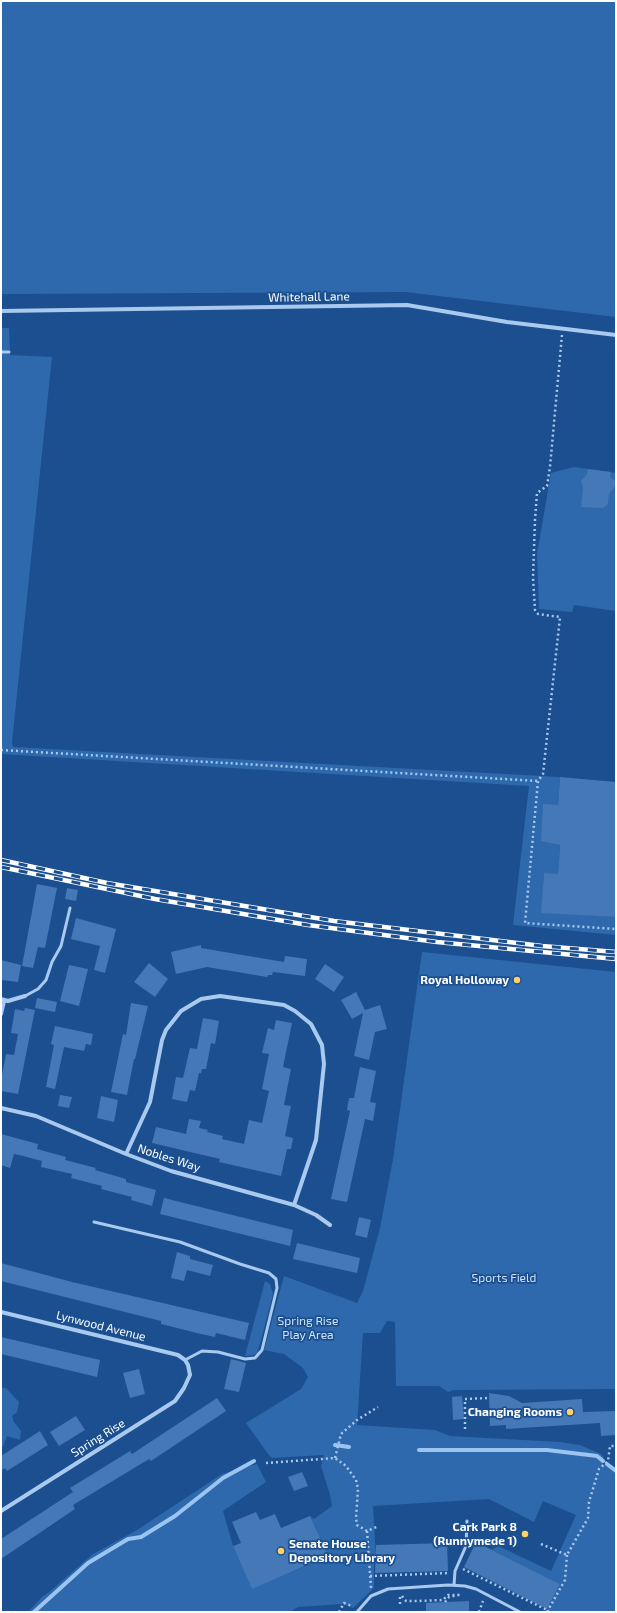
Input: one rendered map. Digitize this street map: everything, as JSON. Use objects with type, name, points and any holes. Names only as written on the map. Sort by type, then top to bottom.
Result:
[{"type":"street","name":"Whitehall Lane","points":[[1,311],[408,305],[563,329],[616,335]]},
{"type":"street","points":[[1,1014],[3,1000],[8,1002],[25,996]]},
{"type":"street","points":[[126,1154],[150,1102],[162,1040],[166,1030],[181,1011],[201,999],[220,996],[284,1005],[295,1010],[311,1024],[322,1045],[324,1064],[316,1140],[294,1205]]},
{"type":"street","name":"Nobles Way","points":[[1,1108],[36,1116],[126,1154],[171,1171],[294,1205],[316,1215],[330,1224]]},
{"type":"street","name":"Lynwood Avenue","points":[[1,1312],[170,1353],[185,1360]]},
{"type":"street","name":"Spring Rise","points":[[1,1511],[175,1401],[184,1388],[190,1375],[190,1369],[185,1360]]},
{"type":"lane","points":[[1,352],[9,352]]},
{"type":"lane","points":[[25,996],[38,988],[46,980],[52,962],[61,946],[70,908]]},
{"type":"lane","points":[[94,1222],[180,1242],[269,1273],[276,1280],[277,1288],[262,1350],[255,1358],[245,1359],[218,1352],[202,1351],[185,1360]]},
{"type":"lane","points":[[454,1585],[455,1573],[466,1546],[468,1522]]},
{"type":"lane","points":[[357,1612],[371,1596],[395,1588],[454,1585],[467,1586],[520,1612]]},
{"type":"path","points":[[563,329],[550,467],[547,486],[537,493],[534,520],[533,577],[535,610],[538,614],[560,617],[543,774],[538,781],[525,923],[616,929]]},
{"type":"path","points":[[1,750],[538,781]]},
{"type":"path","points":[[465,1429],[465,1399],[489,1398]]},
{"type":"path","points":[[335,1458],[341,1434],[357,1420],[378,1407]]},
{"type":"path","points":[[458,1565],[524,1598],[548,1612],[565,1580],[567,1555],[588,1518],[589,1502],[599,1469],[608,1460],[610,1455],[610,1446],[616,1446]]},
{"type":"path","points":[[266,1463],[335,1458],[346,1466],[356,1480],[358,1489],[357,1525],[367,1531]]},
{"type":"path","points":[[367,1531],[379,1526]]},
{"type":"path","points":[[367,1531],[371,1596]]},
{"type":"path","points":[[541,1544],[567,1555]]},
{"type":"path","points":[[370,1576],[379,1574],[455,1573]]},
{"type":"path","points":[[395,1588],[396,1595],[400,1595],[406,1601],[442,1600],[448,1595],[459,1595]]},
{"type":"path","points":[[445,1602],[449,1597],[466,1592]]},
{"type":"path","points":[[400,1595],[400,1604]]},
{"type":"path","points":[[479,1612],[482,1600],[486,1595]]},
{"type":"path","points":[[482,1600],[491,1604]]},
{"type":"green space","points":[[1,1],[616,1],[616,317],[405,292],[1,294]]},
{"type":"green space","points":[[1,328],[9,328],[10,355],[52,357],[12,742],[13,747],[560,777],[558,805],[544,805],[560,845],[558,874],[544,874],[542,912],[616,917],[616,935],[513,925],[529,786],[1,754]]},
{"type":"green space","points":[[574,467],[616,473],[616,611],[574,605],[572,612],[539,609],[537,554],[551,473]]},
{"type":"green space","name":"Royal Holloway","points":[[422,952],[616,972],[616,1389],[454,1390],[448,1392],[439,1386],[396,1386],[395,1322],[387,1321],[380,1333],[363,1333],[357,1425],[435,1430],[450,1436],[560,1442],[580,1445],[601,1454],[604,1457],[601,1462],[616,1472],[616,1612],[546,1612],[560,1584],[492,1550],[498,1546],[551,1571],[576,1515],[543,1501],[534,1522],[489,1499],[373,1506],[376,1559],[374,1559],[374,1588],[353,1608],[343,1604],[298,1607],[290,1612],[28,1612],[42,1597],[93,1554],[137,1530],[222,1474],[257,1464],[266,1482],[223,1511],[233,1546],[252,1588],[328,1557],[310,1516],[314,1519],[332,1506],[321,1466],[324,1455],[272,1458],[246,1423],[301,1389],[308,1377],[303,1368],[284,1354],[264,1350],[284,1276],[357,1303],[363,1291],[380,1228],[393,1159]]},
{"type":"green space","points":[[265,1281],[270,1284],[273,1294],[261,1340],[257,1353],[254,1355],[245,1356]]},
{"type":"green space","points":[[1,1388],[6,1388],[19,1402],[17,1412],[12,1416],[14,1422],[21,1431],[20,1440],[7,1436],[3,1447],[1,1446]]},
{"type":"building","points":[[588,469],[611,472],[610,477],[615,481],[615,486],[609,494],[608,504],[603,508],[581,507],[583,488],[581,481],[587,474]]},
{"type":"building","points":[[560,777],[616,782],[616,917],[541,913],[544,873],[558,874],[560,845],[541,841],[543,804],[558,805]]},
{"type":"building","points":[[37,884],[57,888],[45,948],[38,947],[33,968],[22,966]]},
{"type":"building","points":[[67,888],[78,890],[76,901],[65,899]]},
{"type":"building","points":[[76,918],[116,929],[105,973],[94,970],[100,946],[71,939]]},
{"type":"building","points":[[201,945],[201,948],[284,962],[285,956],[307,959],[305,976],[273,972],[272,975],[268,975],[267,977],[207,967],[176,974],[171,952]]},
{"type":"building","points":[[1,960],[21,965],[18,982],[1,980]]},
{"type":"building","points":[[149,963],[168,979],[155,997],[134,982]]},
{"type":"building","points":[[325,964],[344,977],[334,992],[315,979]]},
{"type":"building","points":[[69,965],[88,969],[79,1006],[60,1001]]},
{"type":"building","points":[[356,992],[365,1010],[380,1005],[387,1029],[375,1032],[369,1060],[354,1056],[363,1013],[352,1019],[341,1000]]},
{"type":"building","points":[[37,998],[57,1002],[55,1012],[35,1008]]},
{"type":"building","points":[[131,1003],[148,1006],[134,1059],[127,1095],[111,1092],[123,1034],[126,1035]]},
{"type":"building","points":[[25,1008],[35,1010],[18,1094],[1,1091],[1,1080],[6,1054],[14,1055],[18,1034],[11,1033],[15,1009],[24,1011]]},
{"type":"building","points":[[203,1018],[219,1021],[215,1044],[211,1043],[206,1069],[202,1069],[201,1073],[199,1073],[195,1091],[190,1090],[187,1102],[172,1099],[176,1077],[183,1078],[190,1048],[197,1049]]},
{"type":"building","points":[[276,1020],[292,1023],[283,1067],[291,1069],[284,1105],[291,1106],[285,1136],[293,1138],[291,1149],[287,1149],[281,1176],[219,1162],[220,1159],[152,1143],[156,1127],[186,1134],[189,1119],[201,1121],[199,1128],[208,1130],[207,1132],[223,1136],[222,1139],[244,1144],[249,1120],[262,1123],[269,1091],[262,1089],[269,1054],[262,1053],[268,1028],[274,1030]]},
{"type":"building","points":[[55,1026],[93,1034],[91,1045],[86,1044],[84,1051],[64,1047],[55,1089],[46,1087],[54,1045],[51,1044]]},
{"type":"building","points":[[360,1067],[376,1071],[370,1102],[376,1103],[373,1121],[365,1119],[347,1202],[331,1199],[350,1111],[347,1110],[349,1098],[354,1098]]},
{"type":"building","points":[[60,1095],[72,1097],[69,1108],[58,1106]]},
{"type":"building","points":[[101,1096],[118,1100],[114,1122],[97,1118]]},
{"type":"building","points":[[1,1134],[38,1144],[37,1149],[66,1157],[65,1160],[96,1168],[95,1170],[126,1179],[126,1182],[156,1190],[152,1206],[131,1200],[132,1197],[101,1189],[102,1186],[71,1178],[72,1174],[41,1167],[42,1161],[14,1154],[10,1168],[1,1165]]},
{"type":"building","points":[[164,1198],[293,1230],[290,1246],[160,1214]]},
{"type":"building","points":[[359,1217],[371,1220],[367,1238],[355,1235]]},
{"type":"building","points":[[297,1243],[360,1258],[357,1273],[293,1259]]},
{"type":"building","points":[[177,1252],[190,1256],[190,1259],[213,1265],[210,1276],[187,1270],[184,1281],[171,1278]]},
{"type":"building","points":[[1,1263],[72,1282],[249,1323],[245,1340],[216,1333],[215,1337],[201,1334],[161,1324],[161,1321],[1,1281]]},
{"type":"building","points":[[1,1337],[100,1360],[97,1377],[1,1354]]},
{"type":"building","points":[[231,1359],[246,1363],[239,1392],[224,1389]]},
{"type":"building","points":[[139,1369],[145,1394],[130,1398],[123,1373]]},
{"type":"building","points":[[489,1393],[509,1396],[522,1403],[582,1399],[583,1412],[616,1411],[616,1435],[601,1436],[600,1423],[506,1429],[506,1425],[490,1426]]},
{"type":"building","points":[[462,1396],[464,1419],[453,1420],[452,1397]]},
{"type":"building","points":[[217,1398],[226,1411],[151,1461],[149,1459],[73,1505],[75,1509],[1,1559],[1,1539],[73,1492],[70,1488],[130,1451],[132,1454]]},
{"type":"building","points":[[76,1416],[85,1430],[59,1446],[50,1432]]},
{"type":"building","points":[[40,1431],[48,1445],[7,1471],[5,1468],[1,1471],[1,1456]]},
{"type":"building","points":[[302,1472],[308,1486],[294,1491],[288,1477]]},
{"type":"building","name":"Senate House Depository Library","points":[[256,1512],[260,1520],[275,1514],[281,1528],[310,1516],[328,1556],[252,1589],[233,1546],[241,1543],[232,1522]]},
{"type":"building","points":[[476,1542],[560,1584],[547,1609],[464,1567]]},
{"type":"building","points":[[447,1543],[448,1571],[375,1573],[376,1545]]},
{"type":"building","points":[[469,1601],[469,1612],[426,1612],[426,1603]]},
{"type":"waterway","points":[[335,1445],[349,1447]]},
{"type":"waterway","points":[[419,1450],[547,1450],[597,1456],[603,1461]]},
{"type":"waterway","points":[[34,1612],[88,1563],[128,1539],[141,1537],[175,1516],[223,1478],[254,1461]]},
{"type":"waterway","points":[[607,1464],[616,1471]]},
{"type":"railway","points":[[1,860],[107,883],[334,921],[542,946],[616,952]]},
{"type":"railway","points":[[1,867],[155,899],[308,925],[437,942],[616,959]]},
{"type":"place","name":"Royal Holloway","points":[[517,980]]},
{"type":"place","name":"Changing Rooms","points":[[570,1412]]},
{"type":"place","name":"Cark Park 8 (Runnymede 1)","points":[[525,1534]]},
{"type":"place","name":"Senate House Depository Library","points":[[281,1551]]},
{"type":"park label","name":"Sports Field","points":[[504,1278]]},
{"type":"park label","name":"Spring Rise Play Area","points":[[308,1328]]}]
